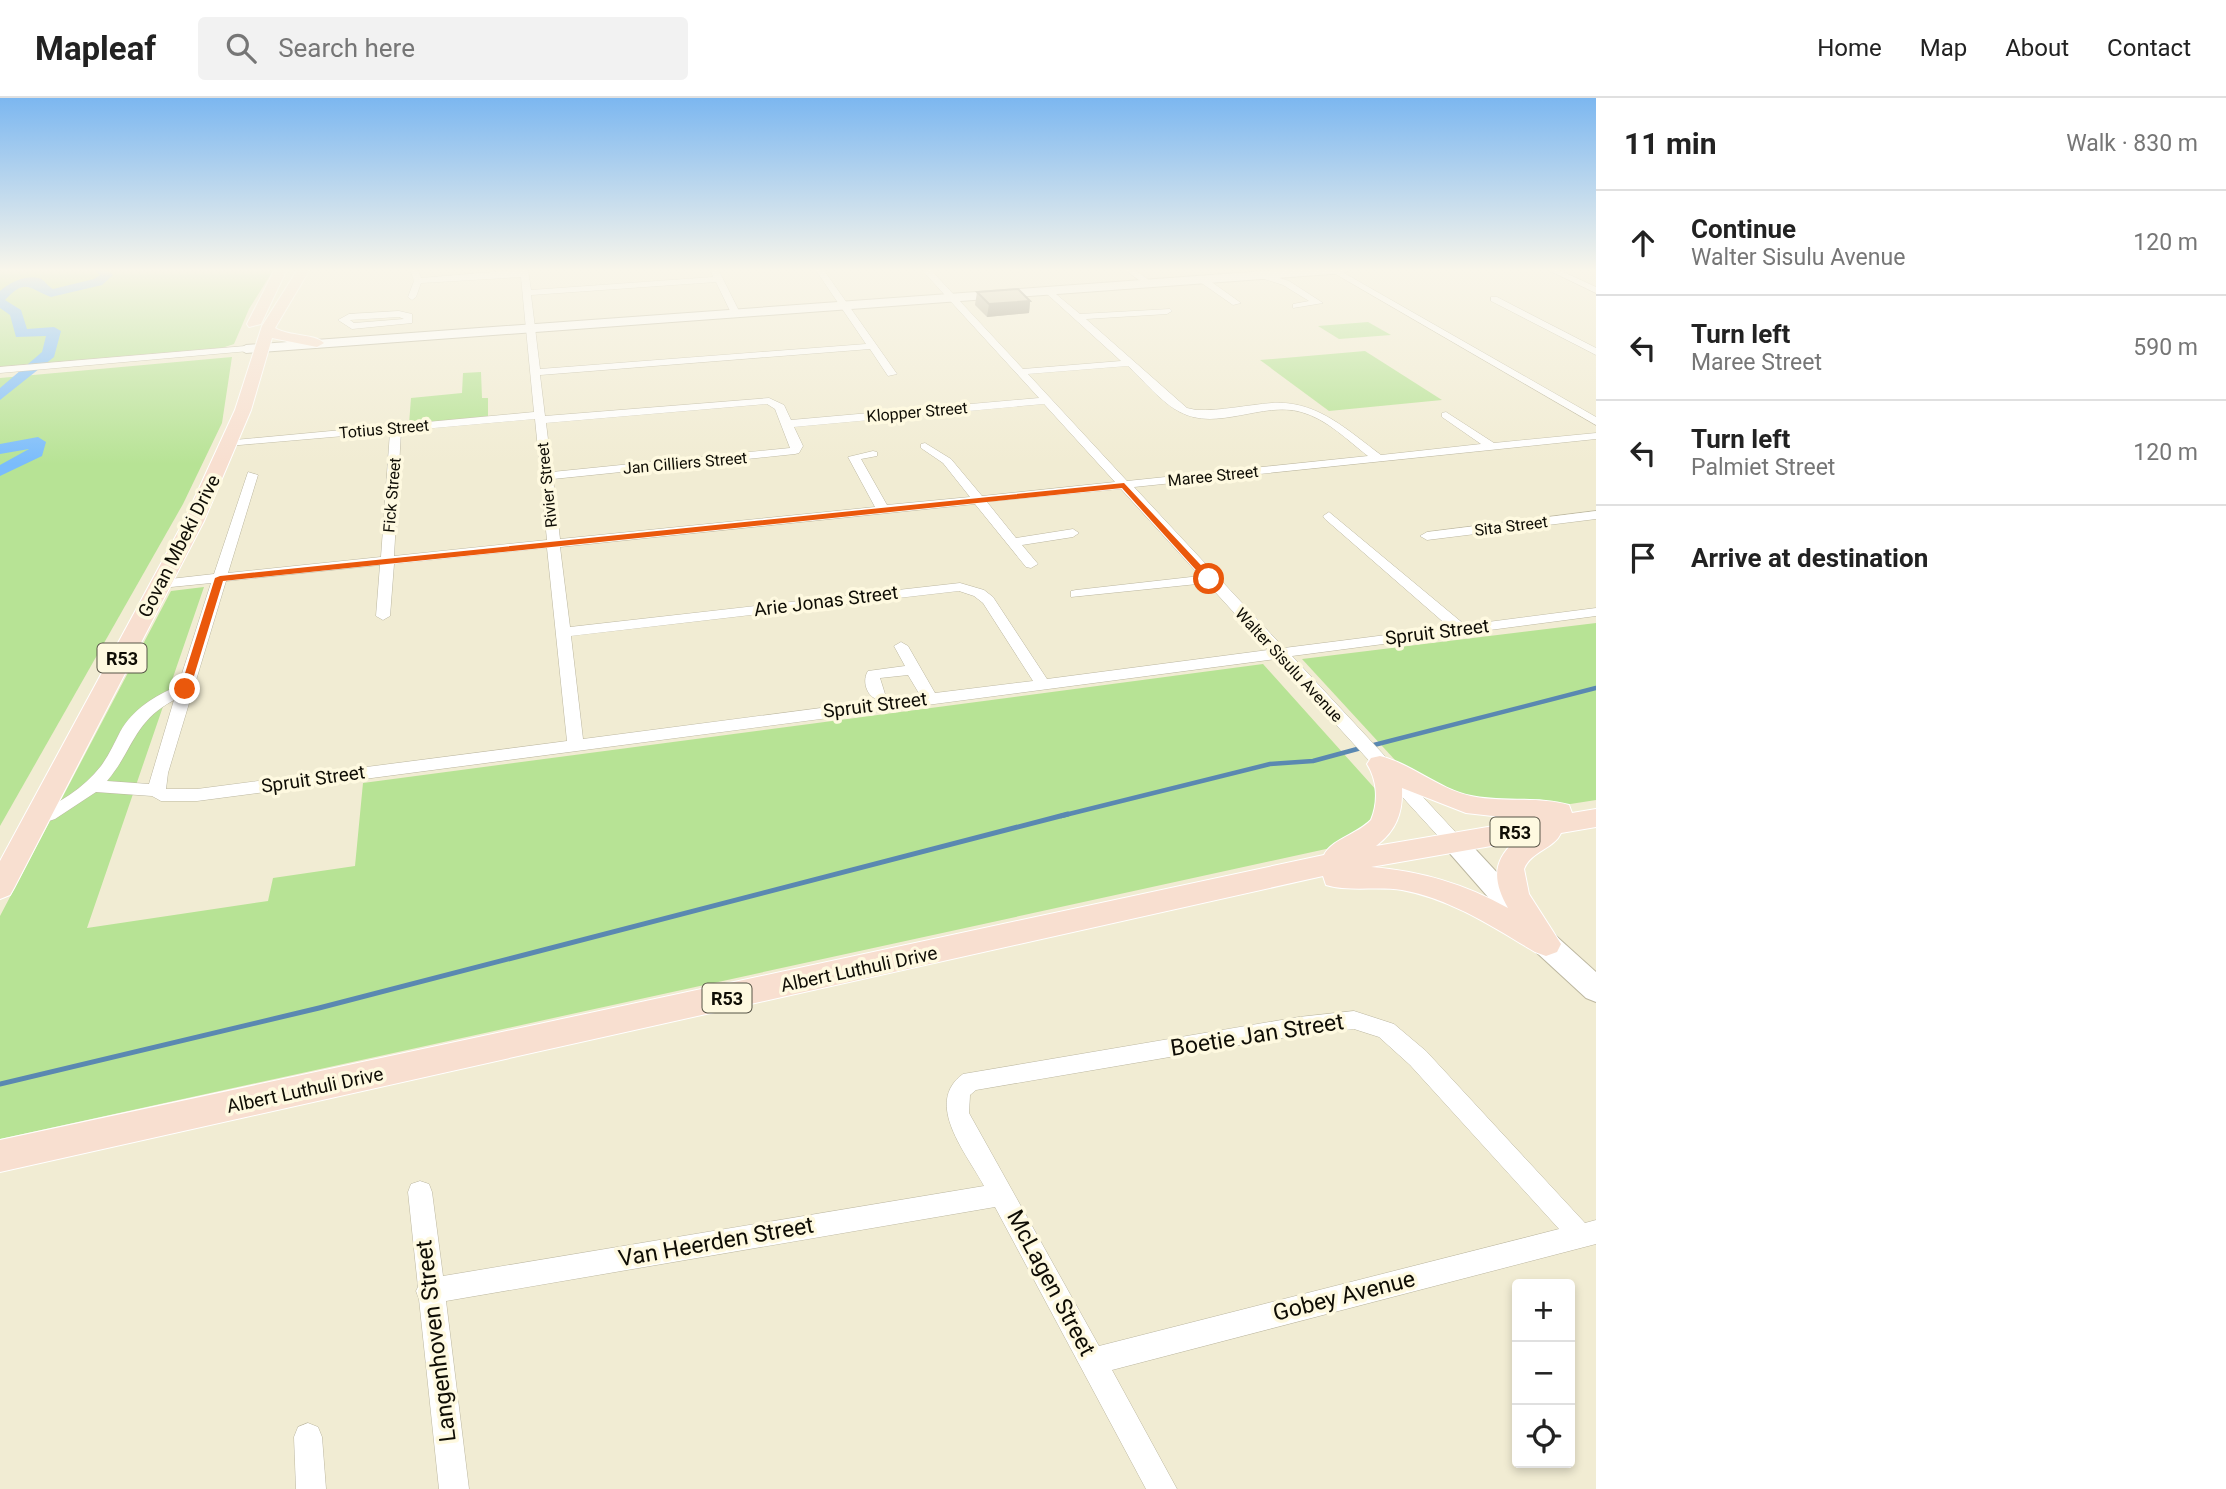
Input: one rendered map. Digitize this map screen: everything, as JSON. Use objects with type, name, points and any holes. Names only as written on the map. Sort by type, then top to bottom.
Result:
[{"type":"main road","name":"Govan Mbeki Drive","points":[[232,434],[246,349],[252,334]]},
{"type":"main road","name":"Govan Mbeki Drive","points":[[0,888],[194,521],[243,410],[267,334]]},
{"type":"main road","points":[[275,334],[282,338],[317,344]]},
{"type":"main road","points":[[1380,764],[1427,791],[1473,808],[1589,816]]},
{"type":"main road","points":[[1315,867],[1365,841],[1385,825],[1391,797],[1380,764]]},
{"type":"main road","points":[[1546,944],[1514,893],[1510,882],[1510,862],[1519,850],[1589,816]]},
{"type":"main road","name":"Albert Luthuli Drive","points":[[8,1157],[1245,885],[1315,867],[1589,816]]},
{"type":"main road","points":[[1245,885],[1381,876],[1423,882],[1476,903],[1546,944]]},
{"type":"street","points":[[391,338],[392,334]]},
{"type":"street","points":[[0,370],[448,334]]},
{"type":"street","name":"Rivier Street","points":[[532,334],[575,743]]},
{"type":"street","points":[[864,334],[892,374]]},
{"type":"street","name":"Walter Sisulu Avenue","points":[[985,334],[1275,652],[1455,843]]},
{"type":"street","points":[[1097,334],[1186,412],[1298,407],[1322,418],[1378,458]]},
{"type":"street","points":[[1446,334],[1596,422]]},
{"type":"street","points":[[1561,334],[1596,352]]},
{"type":"street","points":[[535,372],[872,346]]},
{"type":"street","points":[[1020,373],[1129,363]]},
{"type":"street","name":"Totius Street","points":[[232,434],[395,428],[762,401],[780,407],[788,424]]},
{"type":"street","name":"Klopper Street","points":[[788,424],[1046,401]]},
{"type":"street","points":[[1446,415],[1492,447]]},
{"type":"street","name":"Jan Cilliers Street","points":[[547,476],[790,453],[797,446],[788,424]]},
{"type":"street","name":"Fick Street","points":[[383,617],[396,450],[395,428]]},
{"type":"street","name":"Maree Street","points":[[161,584],[1596,436]]},
{"type":"street","points":[[925,446],[947,461],[1031,564]]},
{"type":"street","points":[[873,454],[853,457],[883,510]]},
{"type":"street","points":[[157,790],[185,689],[252,475]]},
{"type":"street","name":"Sita Street","points":[[1427,536],[1596,515]]},
{"type":"street","points":[[1329,516],[1462,629]]},
{"type":"street","points":[[1013,542],[1073,533]]},
{"type":"street","points":[[1076,594],[1209,579]]},
{"type":"street","name":"Arie Jonas Street","points":[[563,632],[960,587],[979,593],[988,600],[1042,683]]},
{"type":"street","name":"Spruit Street","points":[[91,786],[157,790],[161,795],[184,796],[1596,612]]},
{"type":"street","points":[[901,646],[929,698]]},
{"type":"street","points":[[1224,661],[1265,664],[1307,685]]},
{"type":"street","points":[[877,694],[872,680],[873,674],[901,670],[916,673]]},
{"type":"street","points":[[37,819],[57,812],[91,786],[113,762],[137,719],[163,699],[185,689]]},
{"type":"street","points":[[1455,843],[1546,944],[1596,990]]},
{"type":"street","name":"Boetie Jan Street","points":[[971,1081],[1299,1026],[1354,1020],[1370,1023],[1386,1030],[1418,1058],[1588,1234]]},
{"type":"street","name":"McLagen Street","points":[[971,1081],[960,1089],[955,1098],[958,1115],[1162,1489]]},
{"type":"street","name":"Langenhoven Street","points":[[420,1192],[429,1291],[454,1489]]},
{"type":"street","name":"Van Heerden Street","points":[[429,1291],[1003,1194]]},
{"type":"street","name":"Gobey Avenue","points":[[1093,1361],[1588,1234]]},
{"type":"street","points":[[308,1437],[311,1489]]},
{"type":"green space","points":[[0,334],[238,334],[234,344],[222,348],[0,367]]},
{"type":"green space","points":[[1331,334],[1391,335],[1339,339]]},
{"type":"green space","points":[[1365,351],[1442,400],[1329,411],[1260,360]]},
{"type":"green space","points":[[232,357],[222,423],[183,504],[0,826],[0,378]]},
{"type":"green space","points":[[481,372],[482,398],[488,398],[488,417],[409,424],[411,398],[462,393],[463,373]]},
{"type":"green space","points":[[204,587],[87,928],[268,901],[273,878],[355,866],[363,783],[1263,664],[1378,792],[1382,811],[1349,844],[0,1139],[0,916],[171,591]]},
{"type":"green space","points":[[1596,623],[1596,800],[1512,813],[1418,785],[1302,659]]},
{"type":"waterway","points":[[0,396],[49,354],[53,334]]},
{"type":"waterway","points":[[0,449],[38,442],[36,453],[0,471]]},
{"type":"waterway","points":[[1370,746],[1596,688]]},
{"type":"waterway","points":[[1061,816],[1270,764],[1313,761],[1361,748]]},
{"type":"waterway","points":[[0,1084],[319,1008],[1068,814]]},
{"type":"route","points":[[185,689],[220,578],[1124,486],[1209,579]]}]
